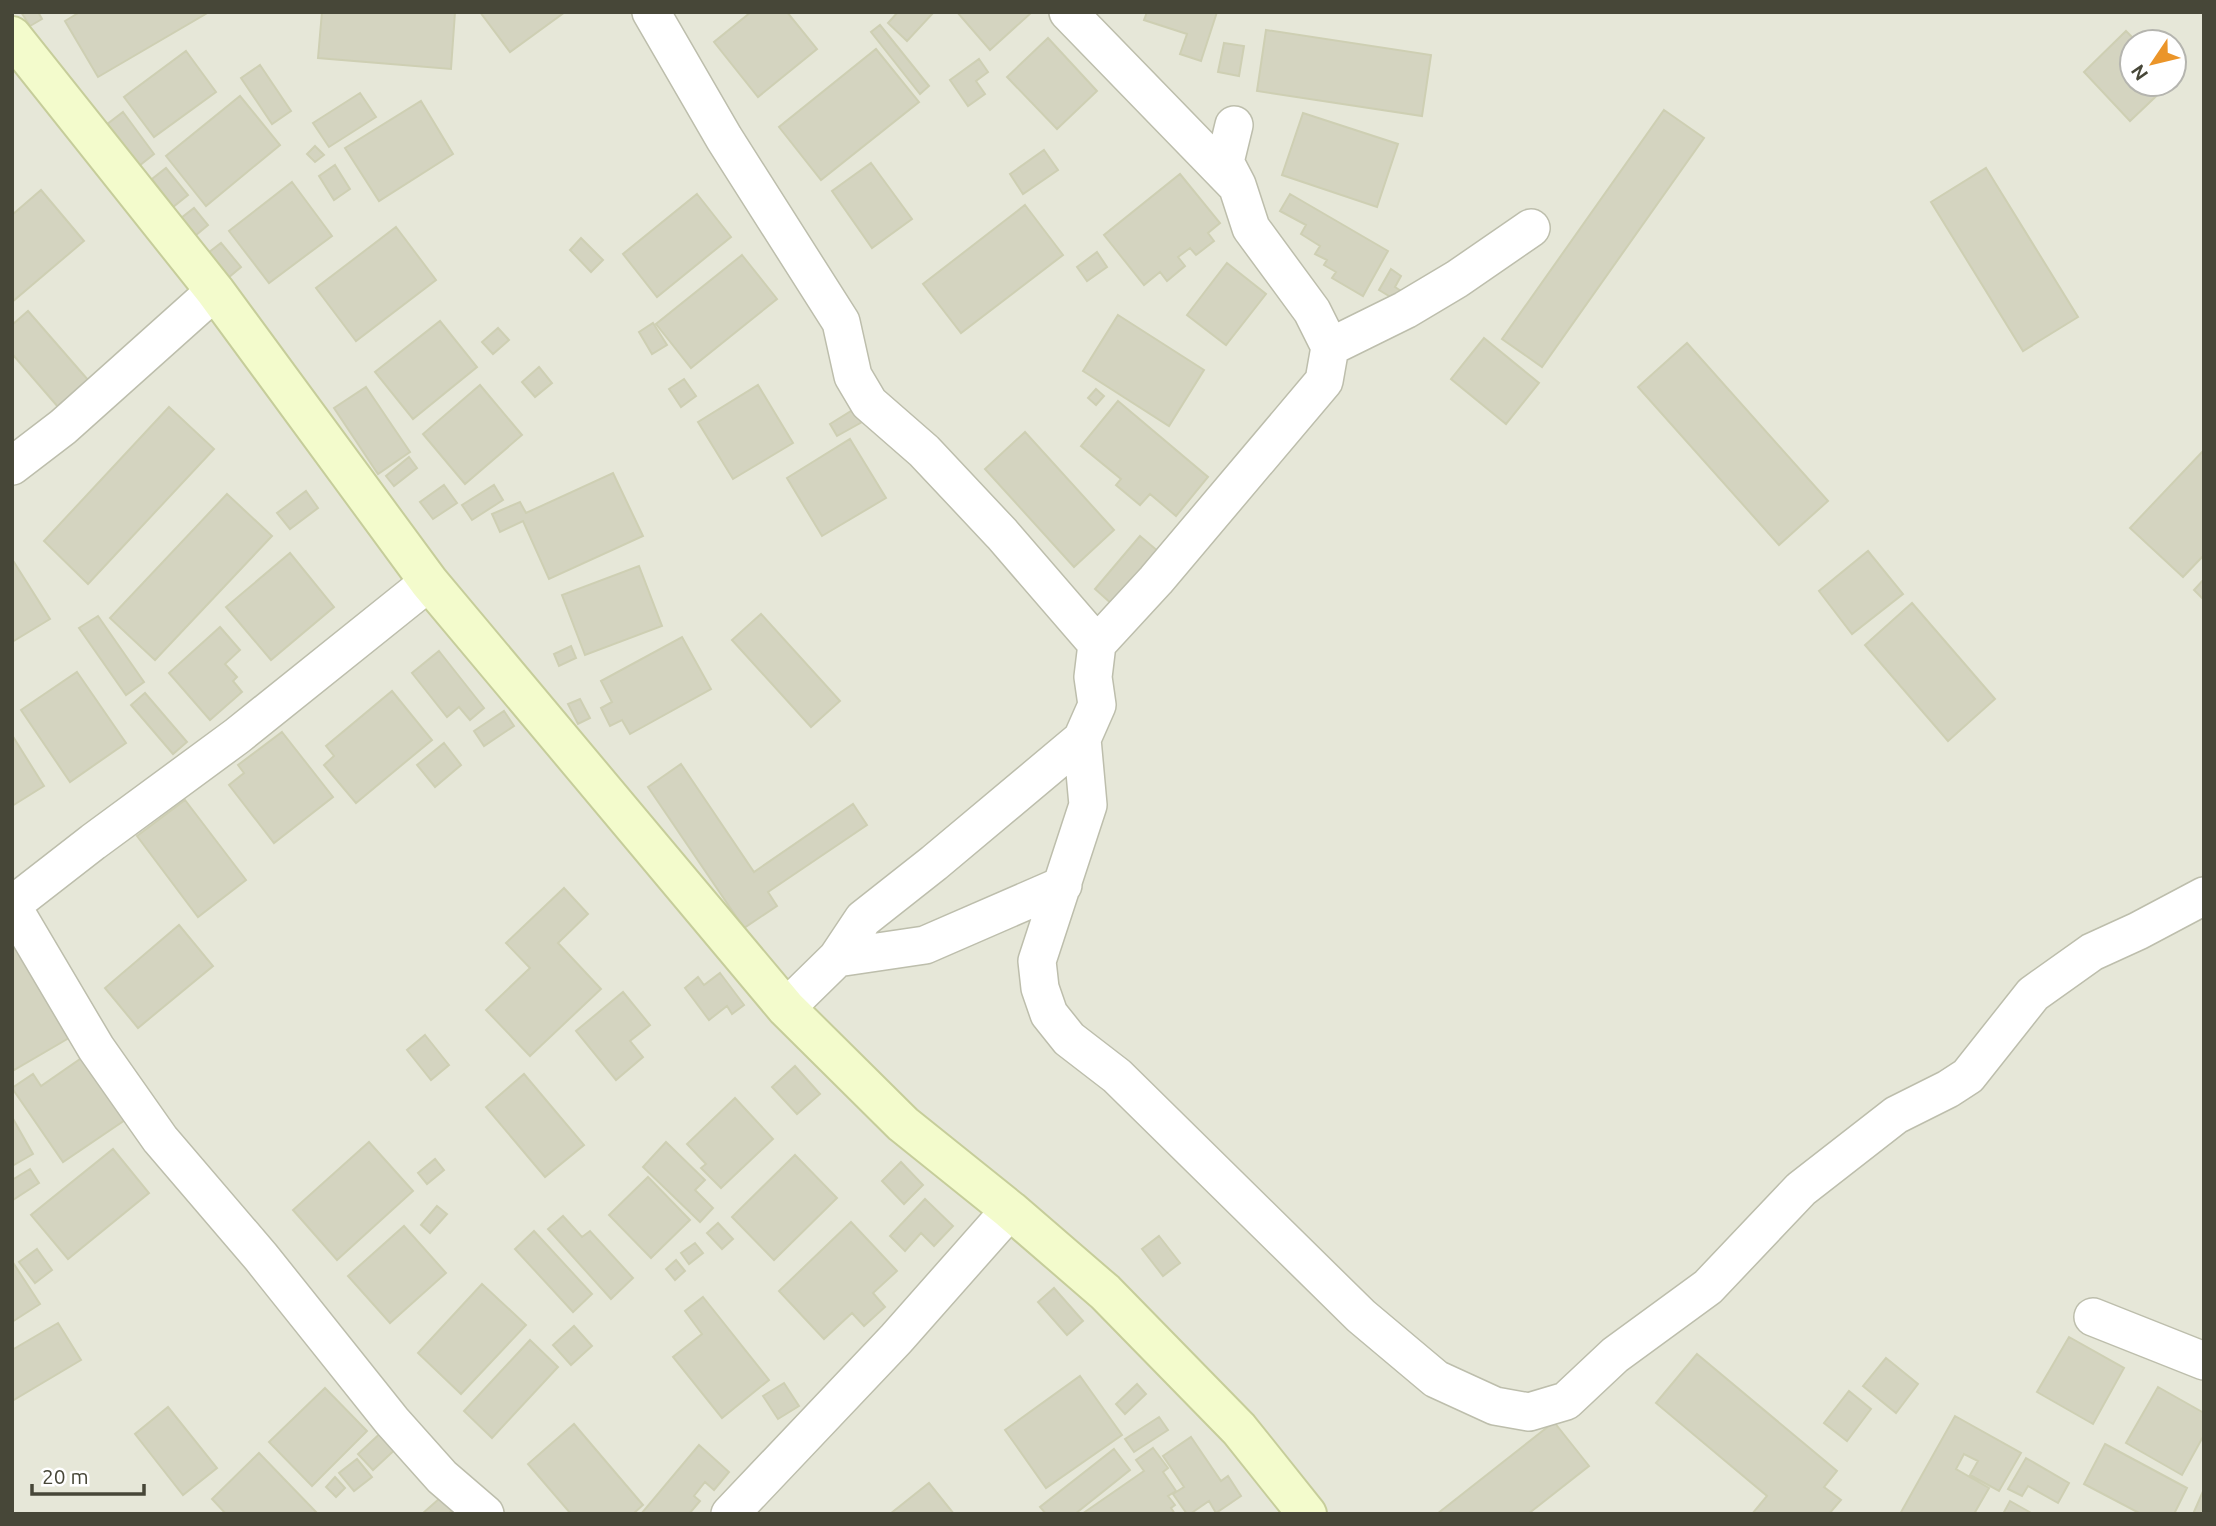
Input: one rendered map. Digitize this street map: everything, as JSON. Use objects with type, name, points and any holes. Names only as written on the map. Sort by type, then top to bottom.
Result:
[{"type":"street","points":[[652,12],[724,138],[841,322],[853,376],[869,403],[924,452],[1002,534],[1097,644]]},
{"type":"street","points":[[1068,12],[1237,186]]},
{"type":"street","points":[[12,36],[215,291],[429,582],[786,1008],[903,1124],[1010,1210],[1115,1302],[1239,1429],[1307,1514]]},
{"type":"street","points":[[786,1008],[837,958],[863,919],[1082,739],[1097,705],[1093,677],[1097,644],[1156,580],[1324,381],[1330,347],[1311,311],[1251,228],[1237,186],[1224,162],[1234,125]]},
{"type":"street","points":[[1330,347],[1415,304],[1457,279],[1531,228]]},
{"type":"street","points":[[12,466],[63,427],[215,291]]},
{"type":"street","points":[[429,582],[237,736],[93,842],[12,906],[96,1048],[160,1139],[261,1257],[392,1421],[442,1477],[485,1514]]},
{"type":"street","points":[[1082,739],[1088,805],[1037,961],[1040,988],[1049,1014],[1069,1038],[1118,1076],[1361,1317],[1436,1379],[1495,1406],[1529,1412],[1566,1401],[1615,1355],[1709,1287],[1801,1189],[1896,1115],[1968,1076],[2033,994],[2092,952],[2204,896]]},
{"type":"street","points":[[837,958],[925,945],[1063,885]]},
{"type":"street","points":[[730,1514],[896,1339],[1010,1210]]},
{"type":"street","points":[[2093,1317],[2204,1361]]},
{"type":"shaded area","points":[[12,12],[2204,12],[2204,1514],[12,1514]]},
{"type":"building","points":[[21,12],[38,12],[42,19],[30,26]]},
{"type":"building","points":[[80,12],[209,12],[98,77],[65,21]]},
{"type":"building","points":[[322,12],[455,12],[451,69],[318,58]]},
{"type":"building","points":[[480,12],[565,12],[510,52]]},
{"type":"building","points":[[751,12],[787,12],[817,49],[758,97],[714,42]]},
{"type":"building","points":[[898,12],[934,12],[907,41],[888,23]]},
{"type":"building","points":[[957,12],[1032,12],[990,50]]},
{"type":"building","points":[[1147,12],[1217,12],[1201,61],[1180,54],[1187,34],[1144,20]]},
{"type":"building","points":[[880,25],[929,86],[920,94],[871,32]]},
{"type":"building","points":[[1266,30],[1431,55],[1422,116],[1257,91]]},
{"type":"building","points":[[1048,38],[1097,91],[1057,129],[1007,77]]},
{"type":"building","points":[[2118,39],[2118,98],[2154,98],[2130,121],[2084,72]]},
{"type":"building","points":[[1224,43],[1244,46],[1239,76],[1218,72]]},
{"type":"building","points":[[876,49],[919,102],[821,180],[779,127]]},
{"type":"building","points":[[186,51],[216,92],[154,137],[124,97]]},
{"type":"building","points":[[979,59],[988,72],[976,81],[985,94],[968,106],[950,80]]},
{"type":"building","points":[[260,65],[291,111],[272,124],[241,78]]},
{"type":"building","points":[[360,93],[376,117],[329,147],[313,123]]},
{"type":"building","points":[[240,96],[280,145],[206,206],[166,156]]},
{"type":"building","points":[[421,101],[453,154],[379,201],[345,148]]},
{"type":"building","points":[[1664,110],[1704,138],[1542,367],[1502,339]]},
{"type":"building","points":[[123,112],[154,154],[125,177],[93,135]]},
{"type":"building","points":[[1303,113],[1398,144],[1377,207],[1282,175]]},
{"type":"building","points":[[315,146],[324,155],[315,162],[307,154]]},
{"type":"building","points":[[1044,150],[1058,170],[1023,194],[1010,174]]},
{"type":"building","points":[[871,163],[912,219],[872,248],[832,191]]},
{"type":"building","points":[[335,165],[350,189],[334,200],[319,176]]},
{"type":"building","points":[[166,168],[188,195],[173,207],[152,179]]},
{"type":"building","points":[[1986,168],[2078,317],[2023,351],[1931,202]]},
{"type":"building","points":[[1180,174],[1220,223],[1208,233],[1214,241],[1196,255],[1190,248],[1178,257],[1185,266],[1167,281],[1160,272],[1144,285],[1104,235]]},
{"type":"building","points":[[292,182],[332,236],[269,283],[229,231]]},
{"type":"building","points":[[41,190],[84,241],[12,302],[12,215]]},
{"type":"building","points":[[697,194],[731,237],[657,297],[623,254]]},
{"type":"building","points":[[1290,194],[1388,251],[1363,296],[1332,278],[1336,272],[1324,265],[1327,260],[1315,254],[1320,246],[1301,234],[1306,225],[1280,211]]},
{"type":"building","points":[[1025,205],[1063,255],[961,333],[923,284]]},
{"type":"building","points":[[194,208],[208,225],[190,240],[176,222]]},
{"type":"building","points":[[396,227],[436,280],[356,341],[316,288]]},
{"type":"building","points":[[581,238],[603,260],[591,272],[570,250]]},
{"type":"building","points":[[221,243],[241,267],[216,288],[195,263]]},
{"type":"building","points":[[1097,252],[1107,267],[1087,281],[1077,267]]},
{"type":"building","points":[[742,255],[777,299],[691,368],[656,324]]},
{"type":"building","points":[[1227,263],[1266,294],[1226,345],[1187,315]]},
{"type":"building","points":[[1391,269],[1401,276],[1395,287],[1404,293],[1399,302],[1379,290]]},
{"type":"building","points":[[28,311],[95,388],[65,415],[14,356],[12,358],[12,325]]},
{"type":"building","points":[[1118,315],[1204,370],[1169,426],[1083,371]]},
{"type":"building","points":[[440,321],[477,367],[413,419],[375,372]]},
{"type":"building","points":[[653,323],[667,345],[652,354],[639,332]]},
{"type":"building","points":[[498,328],[509,340],[493,354],[482,342]]},
{"type":"building","points":[[1484,338],[1539,383],[1506,424],[1451,379]]},
{"type":"building","points":[[1687,343],[1828,501],[1779,545],[1638,387]]},
{"type":"building","points":[[539,367],[552,383],[535,397],[522,382]]},
{"type":"building","points":[[684,379],[696,396],[681,407],[669,389]]},
{"type":"building","points":[[480,385],[522,435],[465,484],[423,434]]},
{"type":"building","points":[[758,385],[793,443],[733,479],[698,422]]},
{"type":"building","points":[[366,387],[410,452],[378,474],[334,408]]},
{"type":"building","points":[[1096,389],[1104,396],[1096,405],[1088,398]]},
{"type":"building","points":[[1118,401],[1208,477],[1176,516],[1150,494],[1140,505],[1116,485],[1121,479],[1081,446]]},
{"type":"building","points":[[169,407],[214,449],[88,584],[44,541]]},
{"type":"building","points":[[856,408],[864,421],[837,436],[830,424]]},
{"type":"building","points":[[1025,432],[1114,530],[1074,567],[985,469]]},
{"type":"building","points":[[850,439],[886,498],[822,536],[787,478]]},
{"type":"building","points":[[2203,451],[2204,555],[2183,577],[2130,528]]},
{"type":"building","points":[[409,457],[417,468],[394,486],[386,476]]},
{"type":"building","points":[[613,473],[643,536],[549,579],[523,521],[500,532],[492,514],[520,502],[526,513]]},
{"type":"building","points":[[444,485],[457,503],[433,519],[420,502]]},
{"type":"building","points":[[494,485],[503,500],[472,520],[462,505]]},
{"type":"building","points":[[306,491],[318,508],[290,529],[277,513]]},
{"type":"building","points":[[227,494],[272,536],[155,660],[110,618]]},
{"type":"building","points":[[1140,536],[1159,552],[1113,605],[1095,589]]},
{"type":"building","points":[[1868,551],[1903,594],[1852,634],[1819,591]]},
{"type":"building","points":[[290,553],[334,607],[271,660],[226,607]]},
{"type":"building","points":[[12,559],[50,619],[12,642]]},
{"type":"building","points":[[639,566],[662,626],[585,655],[562,595]]},
{"type":"building","points":[[2204,579],[2204,600],[2194,590]]},
{"type":"building","points":[[1912,603],[1995,699],[1948,741],[1865,645]]},
{"type":"building","points":[[761,614],[840,701],[811,727],[732,640]]},
{"type":"building","points":[[98,616],[144,682],[126,695],[79,628]]},
{"type":"building","points":[[220,627],[240,650],[225,664],[237,677],[233,681],[242,692],[210,720],[169,673]]},
{"type":"building","points":[[682,637],[711,689],[630,734],[622,720],[610,726],[601,708],[612,702],[601,681]]},
{"type":"building","points":[[571,646],[576,658],[559,666],[554,654]]},
{"type":"building","points":[[439,651],[484,708],[470,720],[459,707],[447,717],[412,673]]},
{"type":"building","points":[[77,672],[126,743],[70,782],[21,710]]},
{"type":"building","points":[[392,691],[432,740],[356,803],[324,765],[334,756],[326,746]]},
{"type":"building","points":[[145,693],[187,742],[173,754],[131,705]]},
{"type":"building","points":[[580,699],[590,718],[578,724],[568,704]]},
{"type":"building","points":[[504,711],[514,726],[484,746],[474,731]]},
{"type":"building","points":[[282,732],[333,797],[274,843],[229,785],[244,773],[238,765]]},
{"type":"building","points":[[12,735],[44,786],[12,806]]},
{"type":"building","points":[[444,743],[461,765],[435,787],[417,765]]},
{"type":"building","points":[[681,764],[754,872],[853,804],[867,825],[768,892],[777,906],[744,928],[648,787]]},
{"type":"building","points":[[185,800],[246,880],[198,917],[137,836]]},
{"type":"building","points":[[564,888],[588,914],[558,943],[601,989],[530,1056],[486,1010],[530,968],[506,943]]},
{"type":"building","points":[[179,925],[213,966],[138,1028],[105,988]]},
{"type":"building","points":[[12,941],[69,1038],[14,1070],[12,1066]]},
{"type":"building","points":[[720,973],[744,1005],[732,1014],[727,1006],[709,1020],[685,988],[698,977],[704,985]]},
{"type":"building","points":[[623,992],[650,1025],[630,1041],[643,1057],[616,1080],[576,1031]]},
{"type":"building","points":[[425,1035],[449,1065],[431,1080],[407,1050]]},
{"type":"building","points":[[86,1055],[128,1118],[63,1162],[12,1088],[33,1074],[41,1086]]},
{"type":"building","points":[[795,1066],[820,1094],[797,1114],[772,1087]]},
{"type":"building","points":[[524,1074],[584,1145],[545,1177],[486,1107]]},
{"type":"building","points":[[735,1098],[773,1139],[721,1188],[701,1168],[706,1164],[687,1144]]},
{"type":"building","points":[[12,1117],[33,1154],[12,1166]]},
{"type":"building","points":[[369,1142],[413,1191],[337,1260],[293,1210]]},
{"type":"building","points":[[666,1142],[705,1180],[695,1190],[713,1208],[700,1222],[643,1167]]},
{"type":"building","points":[[113,1149],[149,1193],[68,1259],[31,1215]]},
{"type":"building","points":[[795,1155],[837,1198],[774,1260],[732,1217]]},
{"type":"building","points":[[435,1159],[444,1170],[427,1184],[418,1173]]},
{"type":"building","points":[[901,1162],[923,1185],[904,1204],[882,1181]]},
{"type":"building","points":[[30,1169],[39,1183],[13,1200],[12,1180]]},
{"type":"building","points":[[648,1177],[690,1220],[651,1258],[609,1215]]},
{"type":"building","points":[[925,1199],[953,1226],[934,1246],[921,1233],[905,1251],[890,1236]]},
{"type":"building","points":[[437,1206],[447,1214],[430,1233],[421,1225]]},
{"type":"building","points":[[563,1216],[582,1237],[590,1231],[633,1278],[611,1299],[548,1229]]},
{"type":"building","points":[[851,1222],[897,1271],[873,1293],[885,1307],[864,1326],[852,1313],[824,1339],[779,1291]]},
{"type":"building","points":[[718,1223],[733,1239],[722,1249],[707,1233]]},
{"type":"building","points":[[404,1226],[446,1273],[390,1323],[348,1276]]},
{"type":"building","points":[[534,1231],[592,1294],[573,1312],[515,1249]]},
{"type":"building","points":[[1159,1236],[1180,1263],[1163,1276],[1142,1249]]},
{"type":"building","points":[[695,1243],[703,1253],[689,1264],[681,1253]]},
{"type":"building","points":[[37,1249],[52,1270],[35,1283],[19,1262]]},
{"type":"building","points":[[676,1260],[685,1271],[675,1280],[666,1269]]},
{"type":"building","points":[[12,1261],[40,1304],[12,1322]]},
{"type":"building","points":[[482,1284],[526,1325],[461,1394],[418,1353]]},
{"type":"building","points":[[1054,1288],[1083,1321],[1067,1335],[1038,1302]]},
{"type":"building","points":[[703,1297],[769,1380],[722,1418],[673,1357],[702,1334],[685,1311]]},
{"type":"building","points":[[58,1323],[81,1360],[12,1401],[12,1350]]},
{"type":"building","points":[[574,1326],[592,1346],[571,1365],[553,1345]]},
{"type":"building","points":[[2069,1337],[2124,1368],[2093,1424],[2037,1392]]},
{"type":"building","points":[[530,1340],[558,1367],[492,1438],[464,1411]]},
{"type":"building","points":[[1697,1354],[1837,1471],[1824,1487],[1841,1500],[1829,1514],[1752,1514],[1767,1496],[1656,1403]]},
{"type":"building","points":[[1886,1358],[1918,1384],[1896,1413],[1863,1386]]},
{"type":"building","points":[[1080,1376],[1122,1435],[1046,1488],[1005,1430]]},
{"type":"building","points":[[784,1383],[799,1406],[778,1419],[763,1396]]},
{"type":"building","points":[[1137,1384],[1146,1394],[1125,1414],[1116,1404]]},
{"type":"building","points":[[2158,1387],[2204,1413],[2204,1435],[2182,1475],[2126,1443]]},
{"type":"building","points":[[325,1388],[367,1431],[312,1486],[269,1442]]},
{"type":"building","points":[[1849,1391],[1871,1409],[1847,1441],[1824,1423]]},
{"type":"building","points":[[168,1407],[217,1468],[183,1495],[135,1434]]},
{"type":"building","points":[[1955,1416],[2021,1453],[1999,1491],[1970,1475],[1978,1461],[1964,1454],[1956,1469],[1989,1488],[1974,1514],[1900,1514]]},
{"type":"building","points":[[1159,1417],[1168,1430],[1134,1452],[1125,1439]]},
{"type":"building","points":[[1554,1422],[1589,1466],[1528,1514],[1437,1514]]},
{"type":"building","points":[[574,1424],[643,1505],[633,1514],[571,1514],[528,1464]]},
{"type":"building","points":[[386,1428],[401,1444],[373,1470],[358,1454]]},
{"type":"building","points":[[1191,1437],[1221,1481],[1228,1476],[1241,1496],[1216,1513],[1209,1501],[1187,1514],[1173,1494],[1184,1487],[1163,1456]]},
{"type":"building","points":[[2105,1444],[2187,1488],[2174,1514],[2141,1514],[2084,1484]]},
{"type":"building","points":[[699,1445],[729,1472],[714,1490],[705,1482],[694,1496],[700,1501],[689,1514],[641,1514]]},
{"type":"building","points":[[1153,1448],[1168,1468],[1163,1472],[1176,1491],[1168,1496],[1175,1505],[1171,1508],[1175,1514],[1082,1514],[1144,1471],[1136,1460]]},
{"type":"building","points":[[1114,1449],[1130,1470],[1075,1514],[1046,1514],[1040,1507]]},
{"type":"building","points":[[259,1453],[318,1514],[226,1514],[212,1499]]},
{"type":"building","points":[[2026,1458],[2069,1483],[2058,1503],[2028,1486],[2022,1496],[2008,1489]]},
{"type":"building","points":[[357,1459],[372,1477],[354,1491],[339,1473]]},
{"type":"building","points":[[335,1477],[345,1488],[336,1497],[326,1487]]},
{"type":"building","points":[[929,1483],[954,1514],[890,1514]]},
{"type":"building","points":[[2204,1489],[2204,1514],[2193,1514]]},
{"type":"building","points":[[448,1491],[459,1504],[448,1514],[422,1514]]},
{"type":"building","points":[[2010,1501],[2033,1514],[2003,1514]]}]
